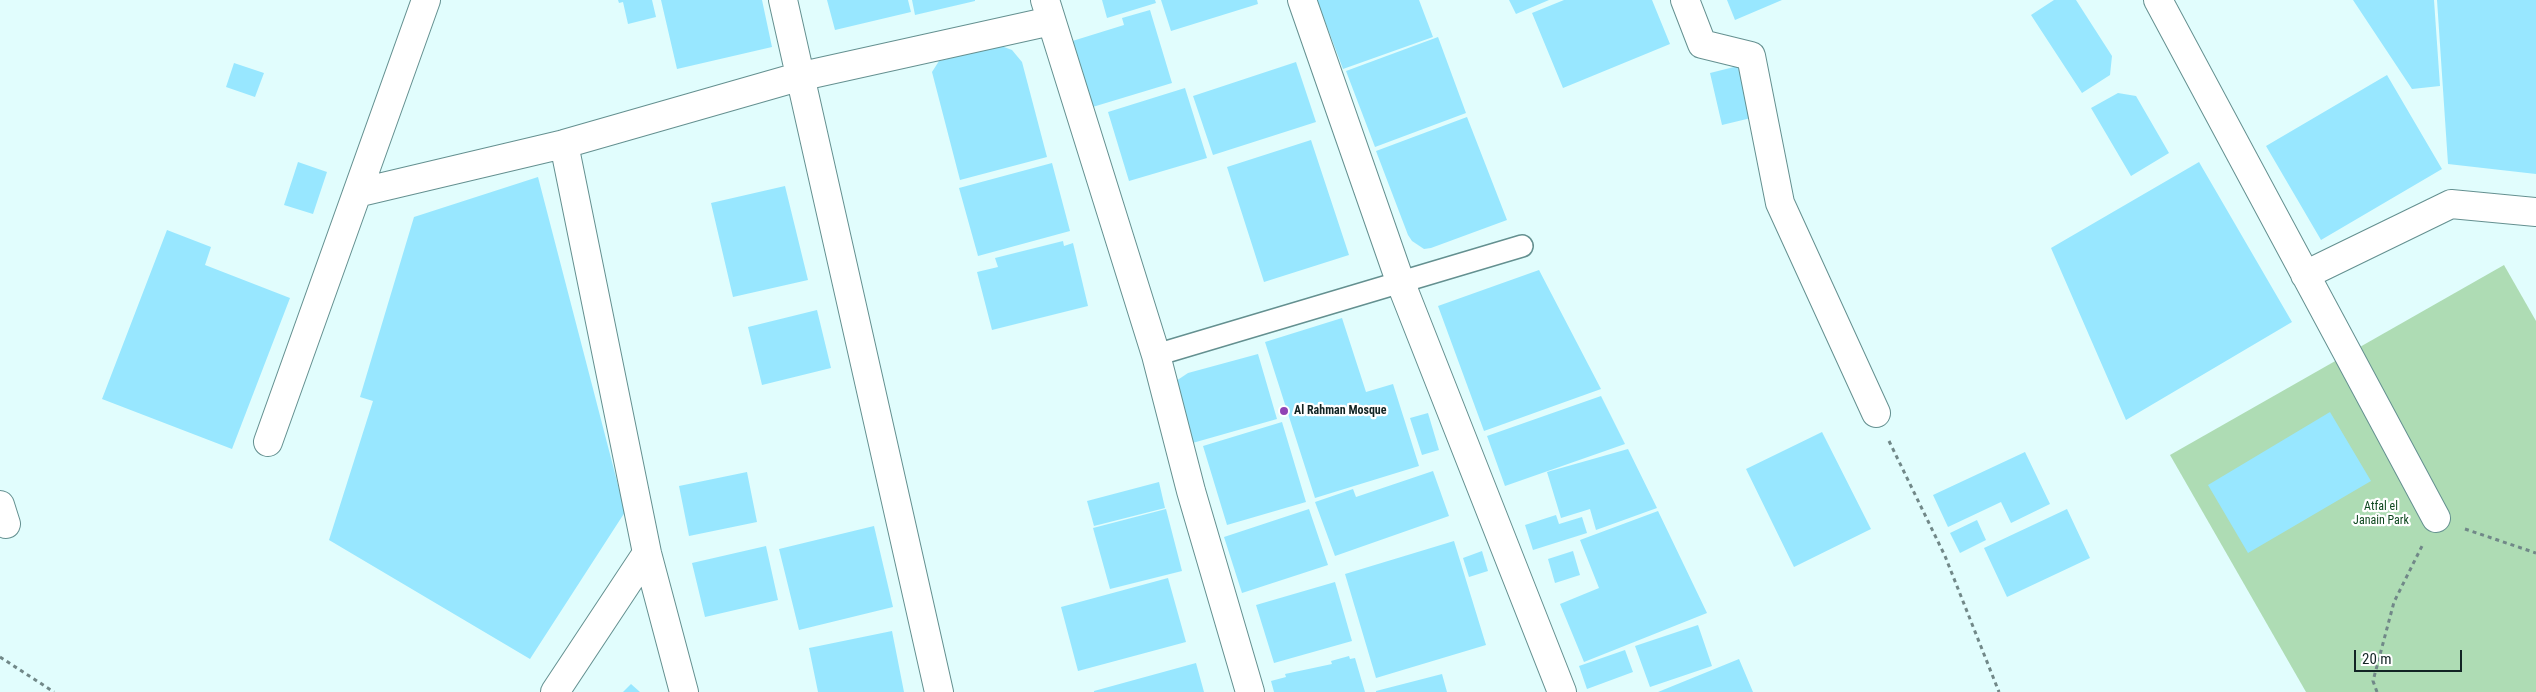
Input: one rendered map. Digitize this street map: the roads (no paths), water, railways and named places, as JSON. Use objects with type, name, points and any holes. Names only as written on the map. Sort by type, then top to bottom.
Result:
[{"type":"street","points":[[268,442],[426,0]]},
{"type":"street","points":[[782,0],[939,692]]},
{"type":"street","points":[[1302,0],[1400,281],[1562,692]]},
{"type":"street","points":[[1685,0],[1702,44],[1751,56],[1780,203],[1876,413]]},
{"type":"street","points":[[2158,0],[2436,518]]},
{"type":"street","points":[[357,193],[564,144],[798,77],[1048,10],[1156,354],[1191,491],[1250,692]]},
{"type":"street","points":[[564,144],[647,553],[684,692]]},
{"type":"street","points":[[2305,275],[2450,204],[2536,212]]},
{"type":"street","points":[[555,692],[647,553]]},
{"type":"lane","points":[[1156,354],[1522,246]]},
{"type":"place","name":"Al Rahman Mosque","points":[[1284,411]]},
{"type":"park label","name":"Atfal el Janain Park","points":[[2381,514]]}]
